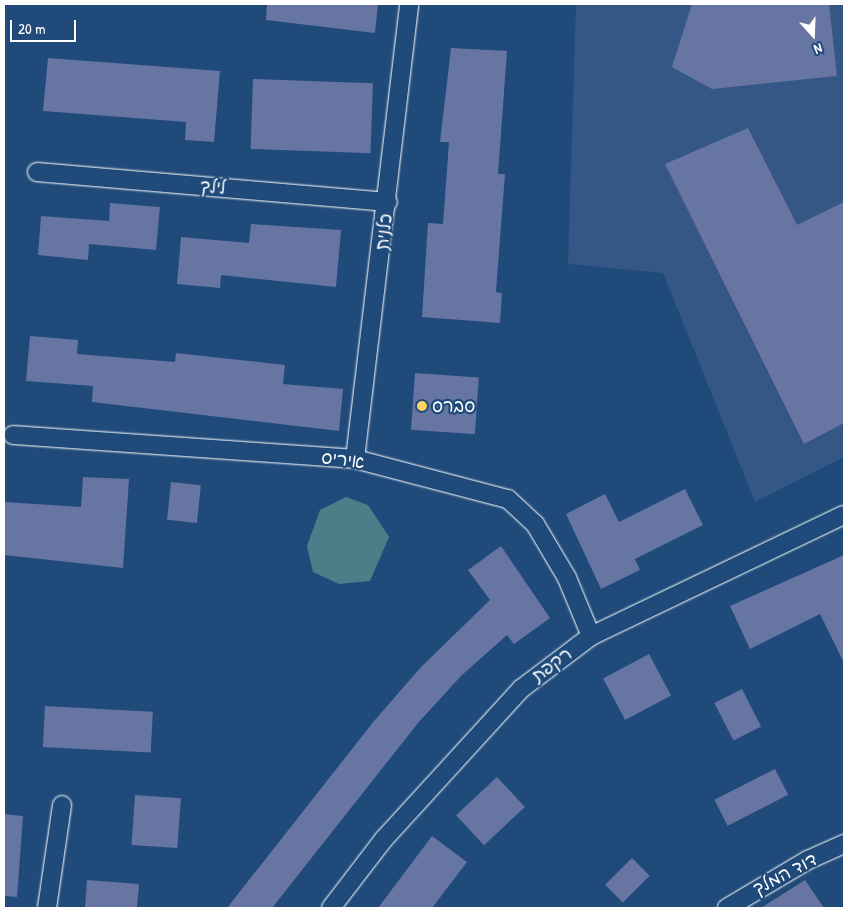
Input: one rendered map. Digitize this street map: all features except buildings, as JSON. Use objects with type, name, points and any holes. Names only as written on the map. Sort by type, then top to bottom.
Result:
[{"type":"street","name":"כלנית","points":[[355,459],[388,202],[409,4]]},
{"type":"street","name":"לילך","points":[[37,172],[388,202]]},
{"type":"street","name":"איריס","points":[[13,435],[355,459],[508,499],[535,524],[567,578],[591,636]]},
{"type":"street","name":"רקפת","points":[[332,908],[457,754],[520,689],[591,636],[844,515]]},
{"type":"street","points":[[47,908],[62,805]]},
{"type":"street","name":"דוד המלך","points":[[727,908],[808,860],[844,844]]},
{"type":"shaded area","points":[[576,4],[844,4],[844,457],[755,502],[663,273],[568,264]]},
{"type":"green space","points":[[346,497],[368,505],[389,537],[370,581],[339,584],[313,572],[307,546],[320,510]]},
{"type":"place","name":"סברס","points":[[422,406]]}]
